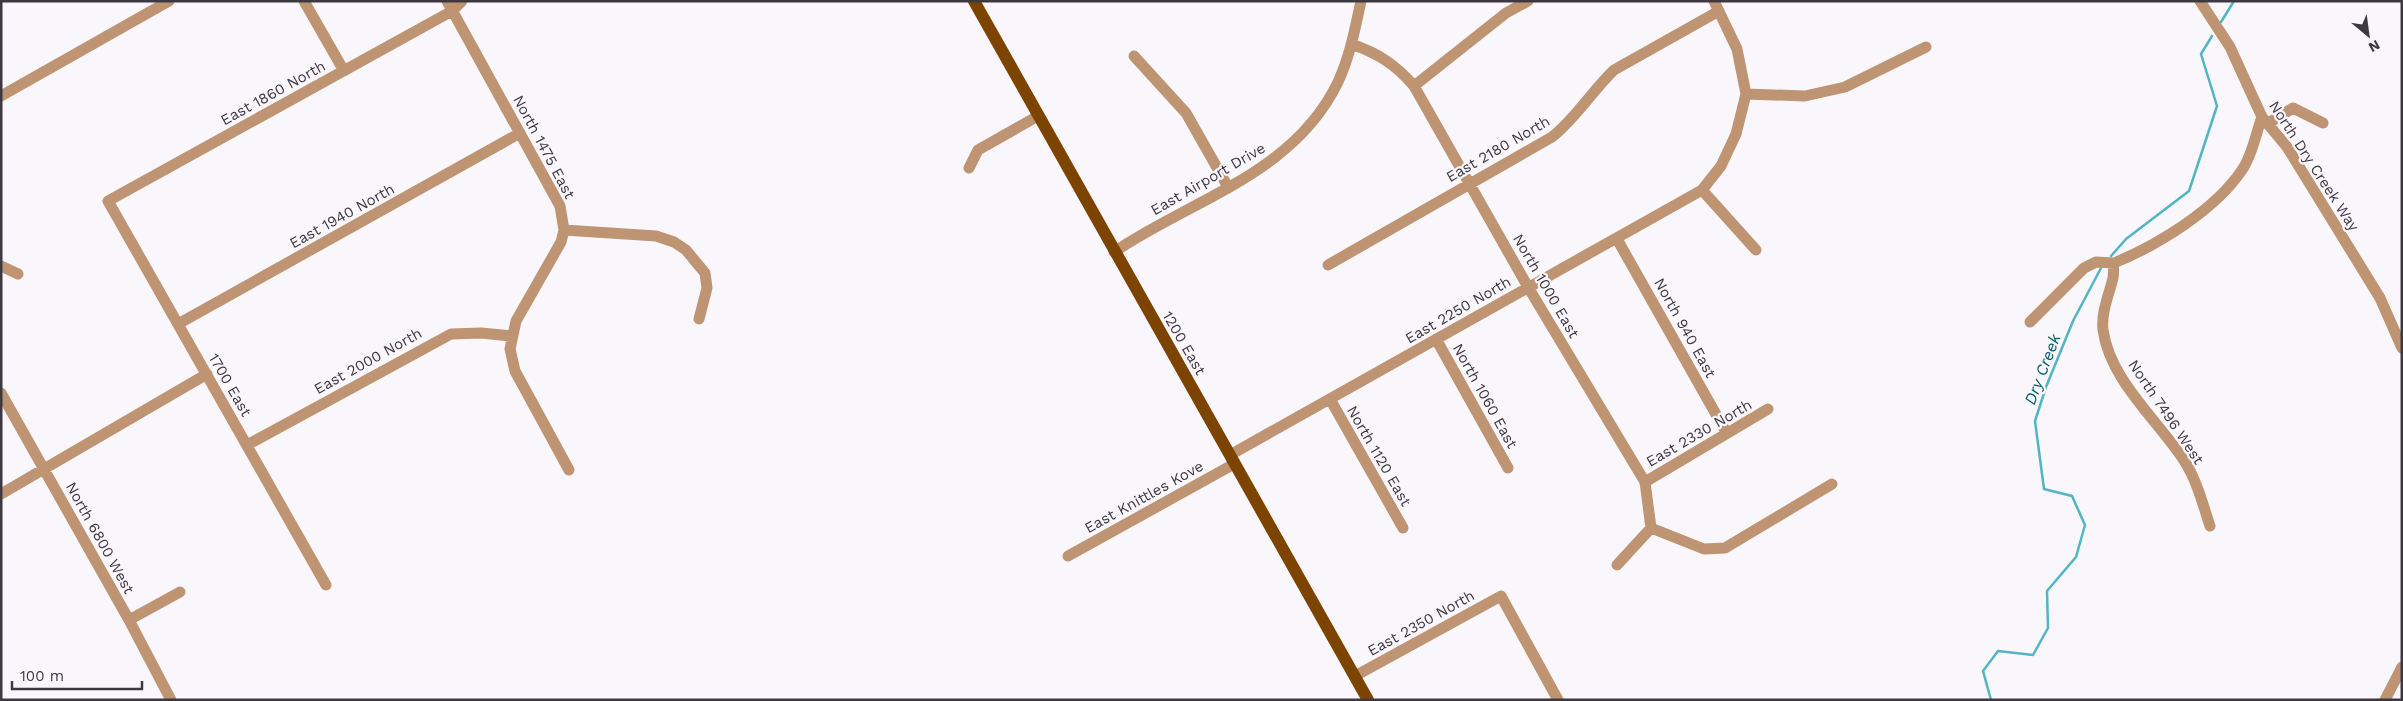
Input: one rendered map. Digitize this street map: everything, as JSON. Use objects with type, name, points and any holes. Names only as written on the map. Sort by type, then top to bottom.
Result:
[{"type":"main road","name":"1200 East","points":[[974,1],[1368,700]]},
{"type":"street","points":[[1,96],[169,1]]},
{"type":"street","name":"East 1860 North","points":[[108,201],[344,71],[450,6],[462,1]]},
{"type":"street","name":"East Airport Drive","points":[[1114,252],[1275,159],[1305,131],[1316,118],[1337,84],[1352,44],[1362,1]]},
{"type":"street","points":[[1414,86],[1506,13],[1528,1]]},
{"type":"street","name":"North Dry Creek Way","points":[[2200,1],[2230,47],[2265,120],[2288,148],[2380,298],[2402,348]]},
{"type":"street","points":[[305,3],[344,71]]},
{"type":"street","name":"North 1475 East","points":[[450,6],[560,206],[564,230]]},
{"type":"street","points":[[1716,6],[1737,49],[1746,94],[1736,134],[1721,166],[1702,190],[1756,250]]},
{"type":"street","name":"East 2180 North","points":[[1328,265],[1558,132],[1614,70],[1716,6]]},
{"type":"street","name":"North 1000 East","points":[[1352,44],[1383,57],[1400,69],[1414,86],[1528,287],[1645,482],[1650,528]]},
{"type":"street","points":[[1746,94],[1805,96],[1845,86],[1926,47]]},
{"type":"street","points":[[1134,56],[1186,113],[1228,187]]},
{"type":"street","points":[[2030,322],[2084,268],[2096,262],[2114,263],[2162,238],[2220,196],[2243,169],[2265,120],[2293,108],[2324,123]]},
{"type":"street","points":[[969,168],[978,150],[1038,116]]},
{"type":"street","name":"East 1940 North","points":[[178,324],[520,133]]},
{"type":"street","name":"East 2250 North","points":[[1232,460],[1330,399],[1702,190]]},
{"type":"street","name":"1700 East","points":[[108,201],[326,585]]},
{"type":"street","points":[[569,470],[515,371],[510,349],[511,336],[516,321],[551,262],[561,242],[564,230],[656,236],[674,242],[696,259],[705,274],[707,288],[699,319]]},
{"type":"street","name":"North 940 East","points":[[1617,239],[1726,432]]},
{"type":"street","name":"North 7496 West","points":[[2114,263],[2113,279],[2106,298],[2103,330],[2109,352],[2132,394],[2157,423],[2186,464],[2210,526]]},
{"type":"street","points":[[1,266],[18,274]]},
{"type":"street","name":"East 2000 North","points":[[247,445],[451,334],[481,333],[511,336]]},
{"type":"street","name":"North 1060 East","points":[[1436,340],[1508,468]]},
{"type":"street","points":[[1,494],[207,374]]},
{"type":"street","name":"North 6800 West","points":[[1,393],[129,620],[171,700]]},
{"type":"street","name":"North 1120 East","points":[[1330,399],[1403,528]]},
{"type":"street","name":"East 2330 North","points":[[1645,482],[1726,432],[1768,409]]},
{"type":"street","name":"East Knittles Kove","points":[[1068,556],[1232,460]]},
{"type":"street","points":[[1617,565],[1650,528],[1704,549],[1715,550],[1725,548],[1832,484]]},
{"type":"street","points":[[129,620],[180,592]]},
{"type":"street","name":"East 2350 North","points":[[1355,676],[1501,596],[1558,700]]},
{"type":"street","points":[[2385,700],[2402,667]]},
{"type":"waterway","name":"Dry Creek","points":[[2221,22],[2234,1]]},
{"type":"waterway","name":"Dry Creek","points":[[2111,256],[2126,239],[2189,191],[2217,106],[2201,54],[2212,36]]},
{"type":"waterway","name":"Dry Creek","points":[[1991,700],[1983,671],[1998,651],[2033,655],[2048,628],[2047,591],[2076,557],[2085,525],[2072,496],[2044,489],[2035,421],[2046,387],[2073,321],[2101,268]]}]
